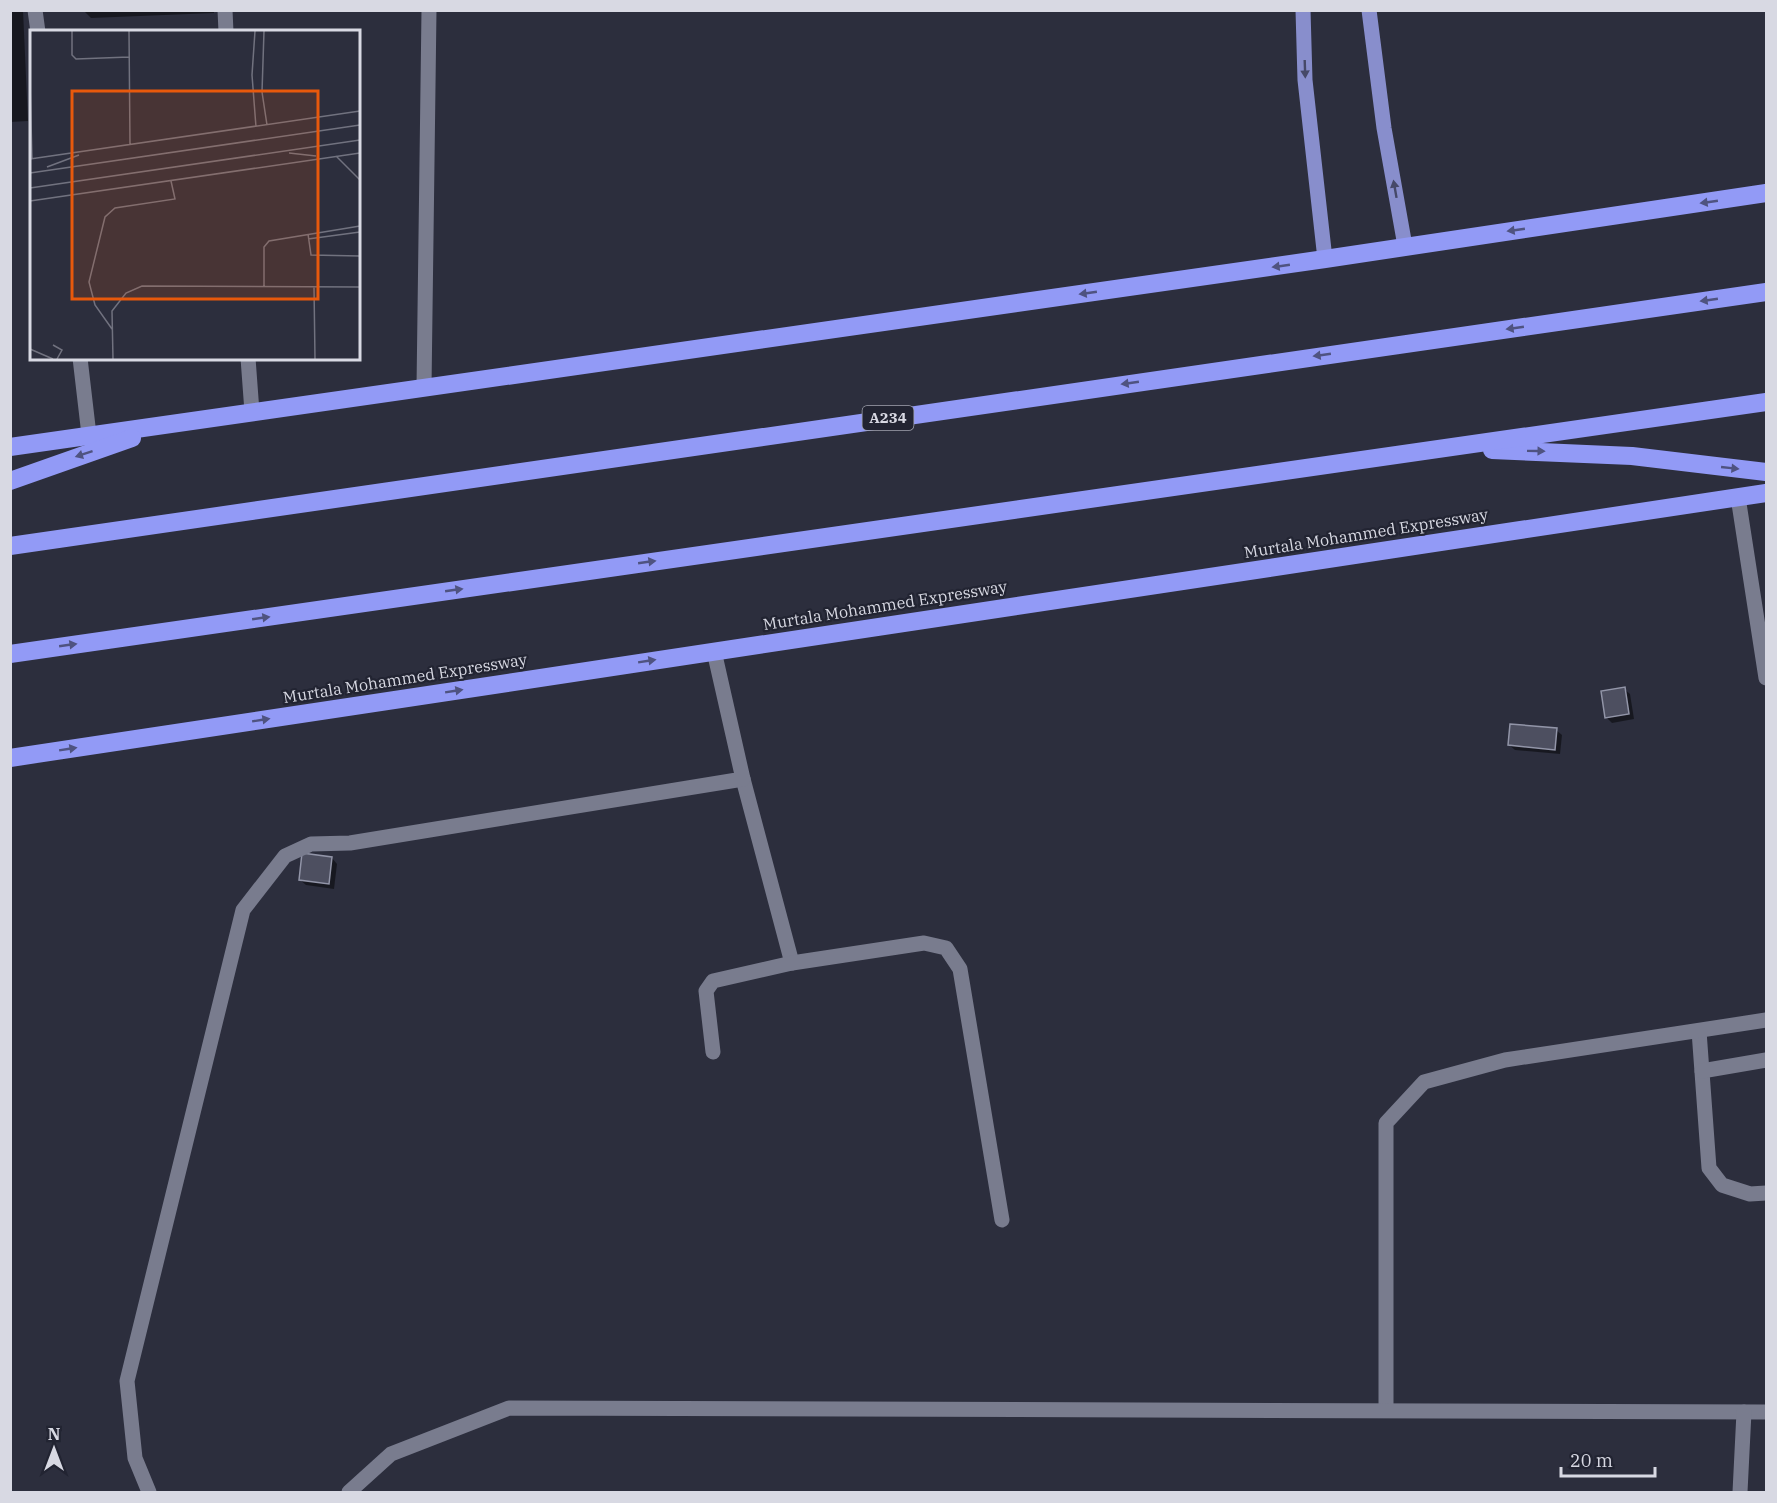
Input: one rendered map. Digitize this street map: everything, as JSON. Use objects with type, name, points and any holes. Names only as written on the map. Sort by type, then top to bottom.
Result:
[{"type":"highway","points":[[10,447],[1325,260],[1405,246],[1767,193]]},
{"type":"highway","name":"A234","points":[[10,546],[1767,292]]},
{"type":"highway","points":[[10,654],[1767,402]]},
{"type":"highway","points":[[10,481],[180,423]]},
{"type":"highway","points":[[1436,449],[1621,456],[1767,472]]},
{"type":"highway","name":"Murtala Mohammed Expressway","points":[[10,758],[1767,493]]},
{"type":"main road","points":[[1303,10],[1305,80],[1325,260]]},
{"type":"main road","points":[[1369,10],[1384,128],[1405,246]]},
{"type":"street","points":[[35,10],[38,30]]},
{"type":"street","points":[[225,10],[226,30]]},
{"type":"street","points":[[424,388],[429,10]]},
{"type":"street","points":[[80,360],[89,435]]},
{"type":"street","points":[[248,360],[252,412]]},
{"type":"street","points":[[1738,497],[1767,678]]},
{"type":"street","points":[[714,651],[743,779],[792,963]]},
{"type":"street","points":[[149,1492],[135,1458],[127,1381],[243,910],[285,856],[311,844],[350,843],[743,779]]},
{"type":"street","points":[[713,1052],[706,991],[713,981],[792,963],[924,943],[946,948],[960,969],[1002,1220]]},
{"type":"street","points":[[1386,1410],[1386,1123],[1424,1082],[1505,1060],[1767,1020]]},
{"type":"street","points":[[1699,1031],[1709,1168],[1722,1185],[1750,1194],[1767,1193]]},
{"type":"street","points":[[1702,1071],[1767,1060]]},
{"type":"street","points":[[349,1492],[391,1454],[509,1408],[1767,1412]]},
{"type":"street","points":[[1740,1492],[1744,1412]]},
{"type":"building","points":[[1625,687],[1629,714],[1605,718],[1601,691]]},
{"type":"building","points":[[1510,724],[1557,728],[1555,750],[1508,745]]},
{"type":"building","points":[[302,853],[332,857],[329,884],[299,880]]}]
